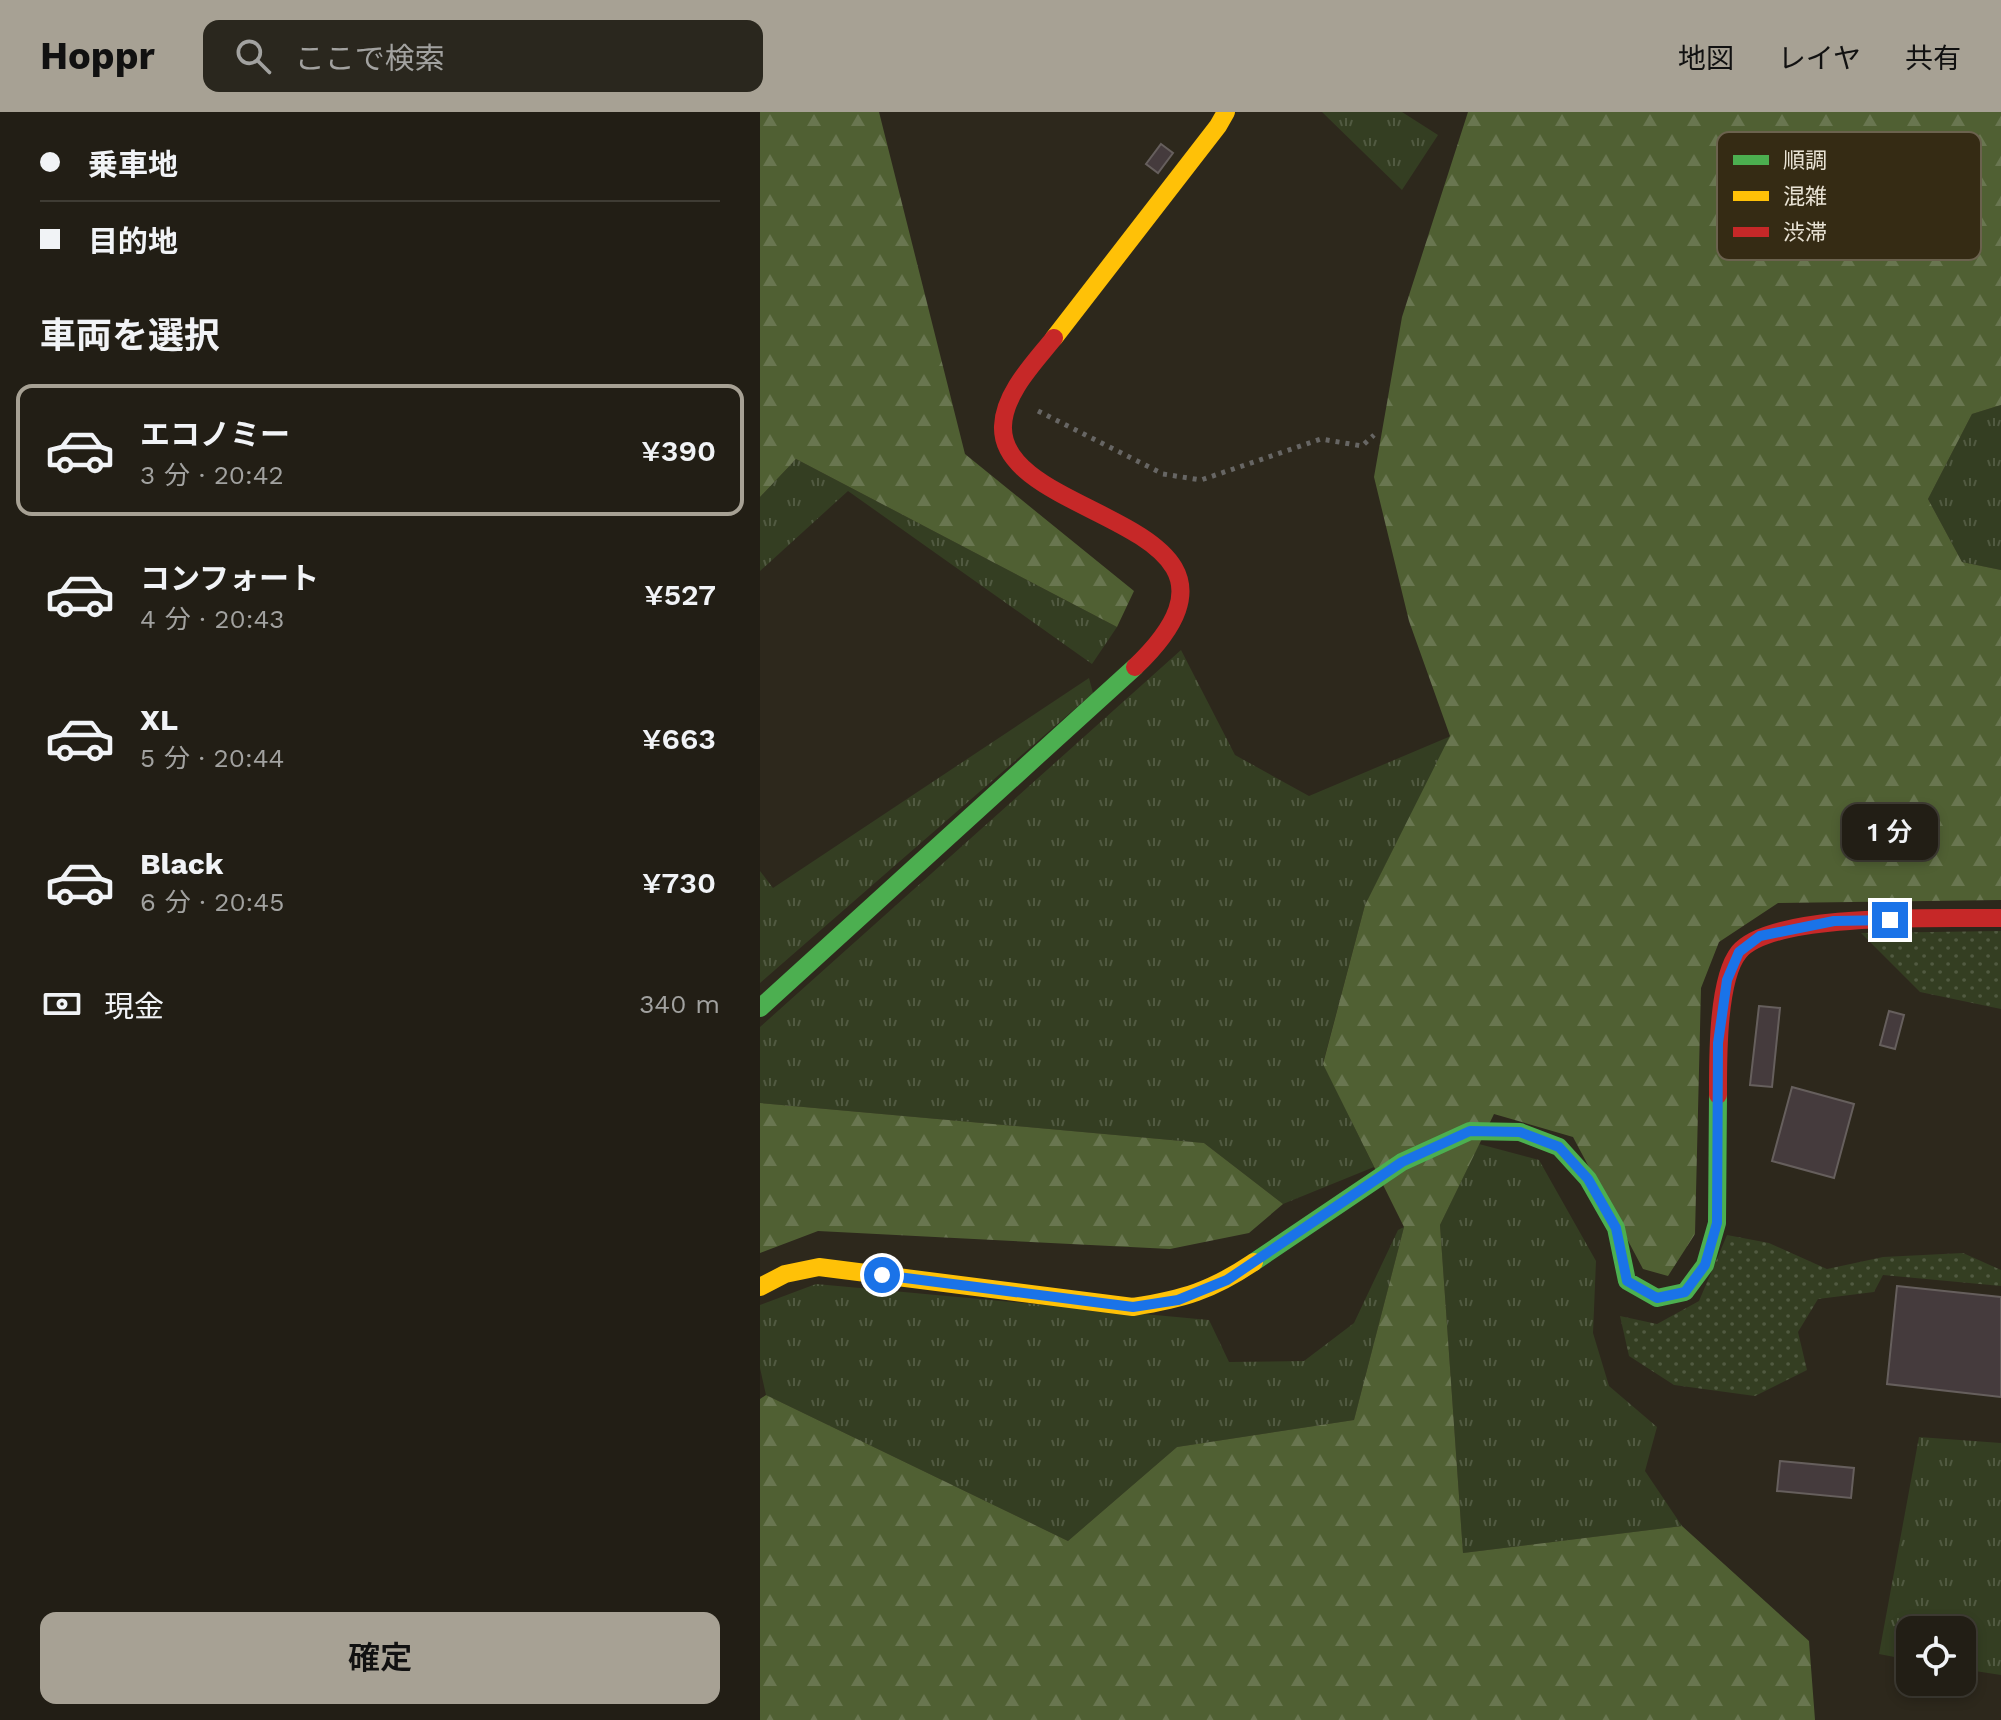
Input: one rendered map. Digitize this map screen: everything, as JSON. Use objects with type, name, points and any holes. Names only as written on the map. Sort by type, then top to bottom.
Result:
[{"type":"street","points":[[760,1008],[1116,686],[1168,632],[1182,595],[1178,572],[1162,549],[1031,475],[1010,454],[1003,434],[1004,411],[1023,378],[1226,112]]},
{"type":"street","points":[[760,1287],[785,1274],[819,1267],[1133,1307],[1178,1300],[1227,1280],[1402,1162],[1470,1131],[1520,1132],[1559,1147],[1588,1179],[1616,1228],[1627,1281],[1657,1298],[1685,1292],[1705,1265],[1717,1223],[1718,1043],[1727,980],[1739,952],[1760,936],[1834,921],[2001,918]]},
{"type":"path","points":[[1023,378],[1035,409],[1163,474],[1201,480],[1321,439],[1362,446],[1374,435]]},
{"type":"green space","points":[[760,112],[879,112],[965,454],[1134,591],[1117,627],[796,459],[760,497]]},
{"type":"green space","points":[[1322,112],[1402,112],[1438,135],[1402,190]]},
{"type":"green space","points":[[1468,112],[2001,112],[2001,405],[1972,414],[1928,499],[1962,562],[2001,570],[2001,900],[1778,903],[1719,942],[1701,988],[1695,1234],[1668,1276],[1643,1269],[1573,1137],[1494,1114],[1440,1225],[1463,1553],[1682,1526],[1809,1641],[1815,1720],[760,1720],[760,1399],[766,1395],[1068,1541],[1177,1447],[1354,1420],[1404,1227],[1323,1064],[1365,905],[1450,736],[1409,621],[1374,477],[1402,317]]},
{"type":"green space","points":[[2001,405],[2001,570],[1962,562],[1928,499],[1972,414]]},
{"type":"green space","points":[[796,459],[1117,627],[1092,664],[848,491],[760,571],[760,497]]},
{"type":"green space","points":[[1181,650],[1235,755],[1309,796],[1451,736],[1365,905],[1323,1063],[1374,1167],[1283,1204],[1204,1143],[760,1103],[760,1027]]},
{"type":"green space","points":[[1089,678],[1093,693],[760,983],[760,871],[773,888]]},
{"type":"green space","points":[[2001,931],[2001,1009],[1920,992],[1861,933]]},
{"type":"green space","points":[[760,1103],[1204,1143],[1283,1204],[1249,1233],[1170,1249],[818,1231],[760,1253]]},
{"type":"green space","points":[[1479,1144],[1539,1160],[1596,1261],[1593,1333],[1609,1386],[1657,1427],[1645,1471],[1682,1526],[1463,1553],[1440,1225]]},
{"type":"green space","points":[[1404,1227],[1354,1420],[1177,1447],[1068,1541],[766,1395],[760,1368],[760,1305],[816,1284],[1209,1320],[1229,1362],[1304,1361],[1354,1323],[1398,1230]]},
{"type":"green space","points":[[1727,1235],[1769,1243],[1827,1269],[1883,1257],[1963,1253],[2001,1270],[2001,1286],[1883,1275],[1874,1292],[1818,1299],[1798,1332],[1807,1370],[1755,1396],[1674,1385],[1629,1356],[1620,1316],[1657,1324],[1699,1301]]},
{"type":"green space","points":[[1919,1437],[2001,1443],[2001,1675],[1976,1671],[1976,1616],[1896,1616],[1896,1657],[1879,1654]]},
{"type":"building","points":[[1161,144],[1173,153],[1158,173],[1146,164]]},
{"type":"building","points":[[1759,1006],[1780,1008],[1772,1087],[1750,1085]]},
{"type":"building","points":[[1889,1011],[1904,1015],[1895,1049],[1880,1045]]},
{"type":"building","points":[[1792,1087],[1854,1104],[1834,1178],[1772,1161]]},
{"type":"building","points":[[1897,1286],[2001,1297],[2001,1397],[1887,1384]]},
{"type":"building","points":[[1780,1461],[1854,1468],[1851,1498],[1777,1491]]},
{"type":"traffic: fast","points":[[760,1008],[1135,667]]},
{"type":"traffic: fast","points":[[1254,1262],[1402,1162],[1470,1131],[1520,1132],[1559,1147],[1588,1179],[1616,1228],[1627,1281],[1657,1298],[1685,1292],[1705,1265],[1717,1223],[1718,1095]]},
{"type":"traffic: slow","points":[[1054,338],[1226,112]]},
{"type":"traffic: slow","points":[[760,1287],[785,1274],[819,1267],[1133,1307],[1196,1292],[1254,1262]]},
{"type":"traffic: jam","points":[[1054,338],[1015,390],[1003,426],[1014,458],[1044,484],[1126,527],[1160,551],[1179,581],[1174,618],[1135,667]]},
{"type":"traffic: jam","points":[[1718,1095],[1720,1020],[1726,981],[1739,952],[1758,939],[1823,923],[1903,918],[2001,918]]},
{"type":"route","points":[[882,1275],[1133,1307],[1178,1300],[1227,1280],[1402,1162],[1470,1131],[1520,1132],[1559,1147],[1588,1179],[1616,1228],[1627,1281],[1657,1298],[1685,1292],[1705,1265],[1717,1223],[1718,1043],[1727,980],[1739,952],[1760,936],[1834,921],[1890,920]]}]
